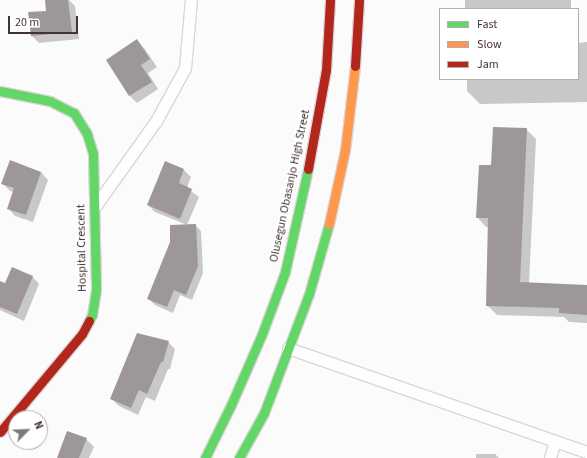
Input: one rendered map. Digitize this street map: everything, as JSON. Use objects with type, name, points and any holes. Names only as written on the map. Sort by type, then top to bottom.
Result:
[{"type":"main road","name":"Olusegun Obasanjo High Street","points":[[205,458],[231,405],[262,334],[285,272],[303,196],[326,70],[330,0]]},
{"type":"main road","points":[[239,458],[264,413],[309,294],[328,229],[345,150],[355,74],[359,0]]},
{"type":"main road","name":"Hospital Crescent","points":[[0,91],[50,101],[74,113],[86,134],[93,154],[96,290],[92,315],[82,334],[0,432]]},
{"type":"lane","points":[[94,208],[156,120],[185,68],[191,0]]},
{"type":"lane","points":[[288,348],[587,452]]},
{"type":"lane","points":[[550,458],[555,441]]},
{"type":"building","points":[[45,0],[68,0],[72,32],[31,36],[28,12],[46,11]]},
{"type":"building","points":[[137,39],[150,59],[141,65],[152,82],[129,96],[106,60]]},
{"type":"building","points":[[493,127],[527,128],[520,282],[587,285],[587,315],[559,313],[559,308],[486,306],[488,218],[476,218],[479,165],[491,165]]},
{"type":"building","points":[[10,160],[41,172],[26,215],[7,209],[14,188],[1,184]]},
{"type":"building","points":[[165,161],[184,169],[179,183],[192,189],[180,219],[147,205]]},
{"type":"building","points":[[196,224],[198,266],[186,295],[174,290],[167,307],[147,299],[170,242],[170,225]]},
{"type":"building","points":[[12,267],[33,276],[17,314],[0,307],[0,281],[5,283]]},
{"type":"building","points":[[137,333],[169,341],[163,362],[161,362],[147,394],[139,390],[131,408],[110,399]]},
{"type":"building","points":[[67,431],[87,438],[79,458],[57,458]]},
{"type":"traffic: fast","points":[[0,91],[50,101],[74,113],[87,134],[93,154],[96,290],[92,315],[89,321]]},
{"type":"traffic: fast","points":[[205,458],[231,405],[262,334],[285,272],[308,169]]},
{"type":"traffic: fast","points":[[239,458],[264,413],[309,294],[329,224]]},
{"type":"traffic: slow","points":[[329,224],[345,150],[355,66]]},
{"type":"traffic: jam","points":[[308,169],[326,70],[330,0]]},
{"type":"traffic: jam","points":[[355,66],[359,0]]},
{"type":"traffic: jam","points":[[0,432],[82,334],[89,321]]}]
